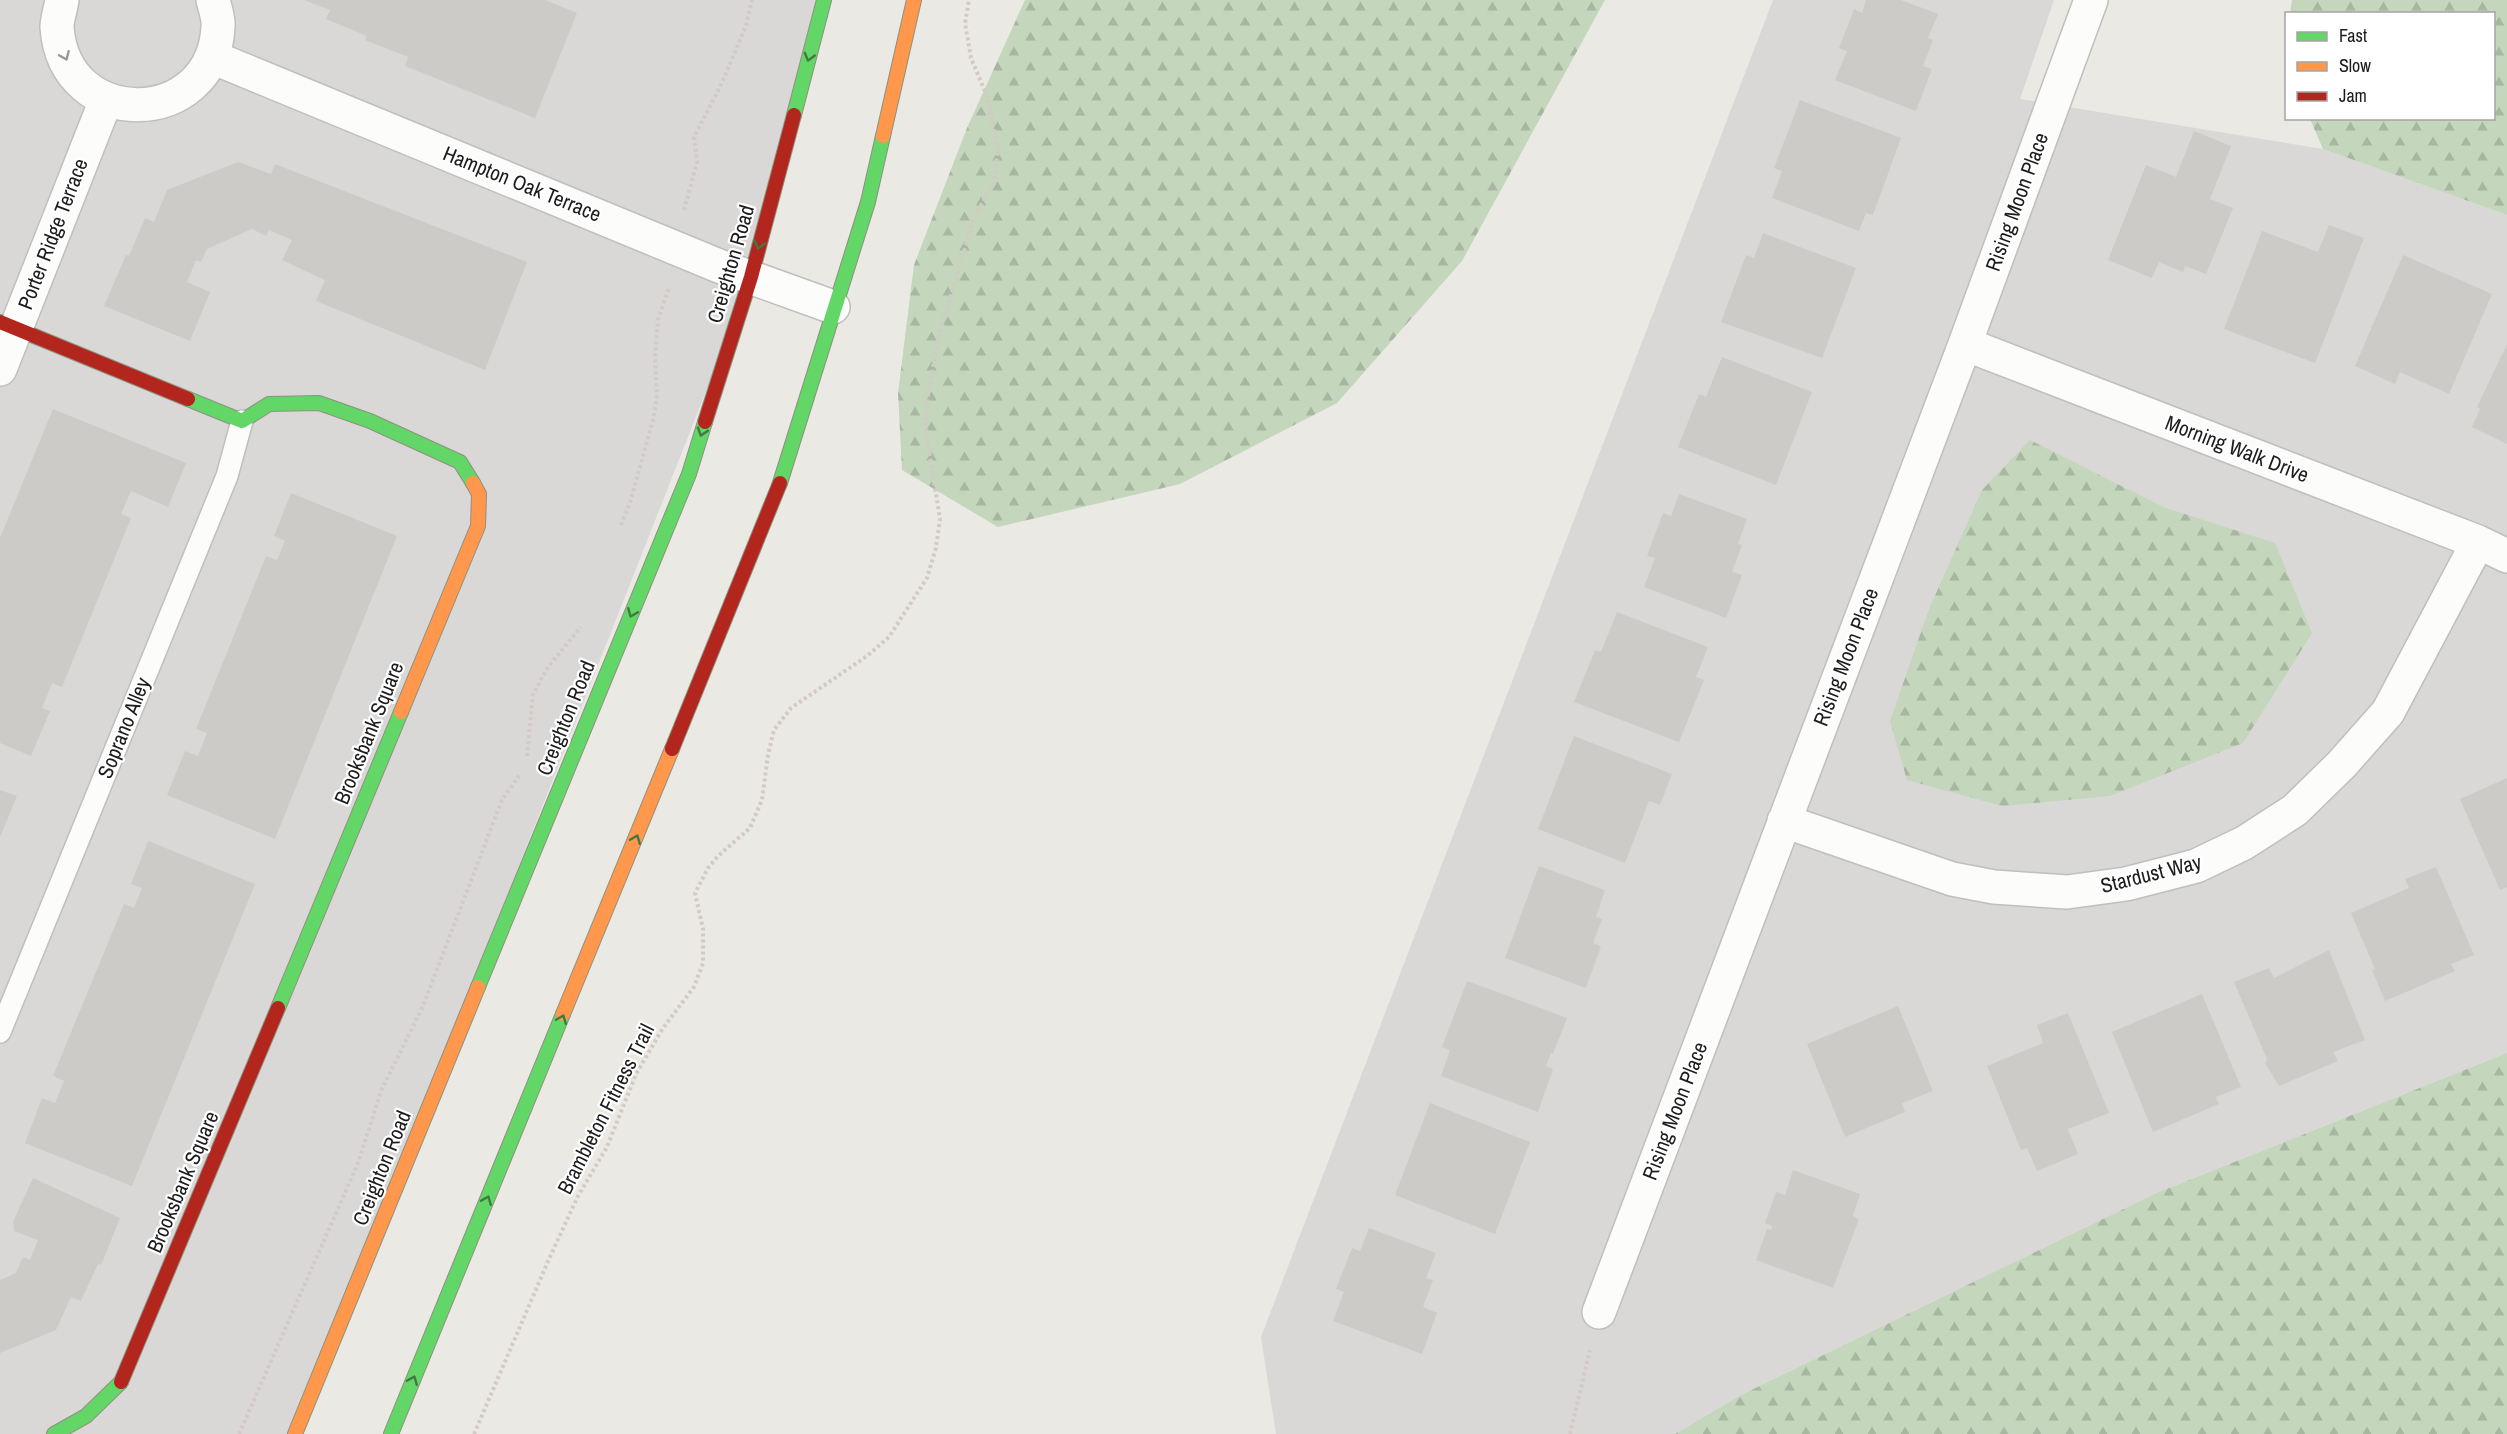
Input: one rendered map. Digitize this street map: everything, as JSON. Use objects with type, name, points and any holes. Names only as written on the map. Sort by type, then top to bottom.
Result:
[{"type":"street","points":[[62,0],[57,25],[63,56],[80,82],[106,100],[136,107],[167,100],[194,83],[212,57],[218,26],[213,0]]},
{"type":"street","name":"Creighton Road","points":[[295,1434],[689,474],[751,277],[824,0]]},
{"type":"street","points":[[391,1434],[773,504],[833,307],[868,202],[914,0]]},
{"type":"street","name":"Rising Moon Place","points":[[1599,1312],[1965,344],[2091,0]]},
{"type":"street","name":"Hampton Oak Terrace","points":[[212,57],[674,247],[833,307]]},
{"type":"street","name":"Porter Ridge Terrace","points":[[0,369],[9,325],[106,100]]},
{"type":"street","points":[[9,325],[242,421]]},
{"type":"street","name":"Morning Walk Drive","points":[[1965,344],[2478,542],[2507,556]]},
{"type":"street","name":"Brooksbank Square","points":[[54,1434],[86,1416],[123,1380],[478,526],[479,494],[460,462],[370,421],[319,403],[269,404],[242,421]]},
{"type":"street","name":"Stardust Way","points":[[1784,821],[1952,879],[1994,886],[2067,892],[2126,884],[2196,866],[2244,843],[2295,810],[2342,764],[2388,712],[2478,542]]},
{"type":"lane","name":"Soprano Alley","points":[[0,1032],[227,476],[242,421]]},
{"type":"path","points":[[618,534],[630,503],[653,420],[657,396],[655,357],[658,320],[668,296],[674,247],[698,162],[694,137],[720,87],[746,26],[752,0]]},
{"type":"path","name":"Brambleton Fitness Trail","points":[[474,1434],[578,1196],[607,1147],[636,1074],[663,1028],[694,987],[703,963],[703,929],[695,893],[708,868],[718,855],[750,828],[762,800],[774,730],[791,708],[867,656],[889,637],[927,578],[936,548],[940,519],[925,424],[928,395],[938,339],[974,221],[993,180],[998,150],[987,96],[971,58],[964,22],[969,0]]},
{"type":"path","points":[[526,764],[533,694],[548,667],[580,628],[584,618]]},
{"type":"path","points":[[239,1434],[358,1163],[381,1091],[423,1006],[502,800],[520,773]]},
{"type":"path","points":[[1570,1434],[1599,1312]]},
{"type":"shaded area","points":[[0,0],[824,0],[751,277],[295,1434],[0,1434]]},
{"type":"shaded area","points":[[1773,0],[2054,0],[2020,99],[2323,149],[2507,215],[2507,1053],[2154,1194],[1739,1396],[1675,1434],[1276,1434],[1261,1337]]},
{"type":"green space","points":[[1025,0],[1605,0],[1462,261],[1337,403],[1180,484],[998,527],[902,470],[898,393],[914,265],[967,128]]},
{"type":"green space","points":[[2292,0],[2507,0],[2507,215],[2323,149],[2310,120],[2495,120],[2495,12],[2290,12]]},
{"type":"green space","points":[[2030,440],[2163,507],[2275,543],[2312,633],[2243,743],[2110,796],[2002,806],[1907,780],[1890,721],[1929,609],[1982,490]]},
{"type":"green space","points":[[2507,1053],[2507,1434],[1675,1434],[1739,1396],[2154,1194]]},
{"type":"building","points":[[304,0],[545,0],[577,13],[535,118],[405,66],[408,57],[365,40],[367,36],[326,19],[330,10]]},
{"type":"building","points":[[1866,0],[1901,0],[1938,14],[1928,38],[1933,40],[1923,66],[1932,69],[1916,111],[1835,80],[1847,51],[1839,48],[1854,9],[1862,13]]},
{"type":"building","points":[[1800,100],[1901,138],[1873,215],[1866,213],[1859,231],[1772,198],[1782,171],[1774,168]]},
{"type":"building","points":[[2194,131],[2231,146],[2210,199],[2233,208],[2206,274],[2185,266],[2183,272],[2159,262],[2152,278],[2108,260],[2146,165],[2176,177]]},
{"type":"building","points":[[238,162],[271,174],[275,164],[527,262],[485,370],[316,301],[325,280],[282,260],[292,240],[269,230],[266,236],[252,229],[207,249],[201,262],[196,260],[187,282],[210,292],[190,341],[104,306],[145,218],[154,222],[167,190]]},
{"type":"building","points":[[2329,225],[2364,238],[2315,363],[2224,329],[2262,231],[2318,252]]},
{"type":"building","points":[[1763,233],[1856,268],[1822,358],[1721,322],[1746,255],[1754,258]]},
{"type":"building","points":[[2403,255],[2492,294],[2449,394],[2400,372],[2395,384],[2355,366]]},
{"type":"building","points":[[2507,344],[2507,444],[2472,427],[2480,409],[2477,407]]},
{"type":"building","points":[[1722,357],[1812,392],[1776,485],[1678,447],[1699,394],[1706,397]]},
{"type":"building","points":[[53,409],[186,463],[168,507],[131,491],[121,514],[131,518],[62,687],[52,683],[42,708],[50,711],[31,756],[0,743],[0,538]]},
{"type":"building","points":[[291,493],[397,536],[275,839],[167,795],[185,751],[198,756],[207,733],[196,729],[266,556],[277,560],[285,541],[274,536]]},
{"type":"building","points":[[1679,494],[1747,519],[1738,544],[1742,545],[1732,572],[1742,575],[1726,618],[1644,587],[1655,558],[1647,556],[1663,513],[1671,516]]},
{"type":"building","points":[[1617,612],[1708,647],[1696,677],[1704,680],[1679,742],[1574,702],[1595,650],[1601,652]]},
{"type":"building","points":[[1574,736],[1672,774],[1660,805],[1649,801],[1625,863],[1538,829]]},
{"type":"building","points":[[2507,778],[2507,887],[2500,890],[2460,799]]},
{"type":"building","points":[[0,790],[17,796],[0,837]]},
{"type":"building","points":[[148,841],[255,884],[132,1186],[25,1143],[42,1098],[55,1103],[64,1081],[53,1076],[124,904],[134,908],[142,888],[131,884]]},
{"type":"building","points":[[1539,866],[1605,890],[1596,917],[1602,919],[1593,943],[1601,946],[1586,988],[1505,958]]},
{"type":"building","points":[[2436,867],[2474,955],[2451,964],[2455,971],[2385,1001],[2372,970],[2375,969],[2351,913],[2409,888],[2405,879]]},
{"type":"building","points":[[2329,950],[2365,1040],[2333,1052],[2338,1061],[2279,1086],[2265,1063],[2267,1059],[2234,982],[2269,968],[2274,978]]},
{"type":"building","points":[[1467,981],[1567,1018],[1546,1066],[1553,1069],[1538,1112],[1441,1076],[1450,1050],[1442,1047]]},
{"type":"building","points":[[2202,994],[2241,1087],[2216,1097],[2219,1104],[2153,1132],[2112,1032]]},
{"type":"building","points":[[1898,1006],[1933,1091],[1902,1103],[1905,1112],[1845,1137],[1807,1044]]},
{"type":"building","points":[[2068,1013],[2109,1113],[2068,1129],[2078,1154],[2037,1171],[2027,1148],[2021,1150],[1987,1066],[2043,1043],[2037,1025]]},
{"type":"building","points":[[1430,1103],[1530,1142],[1495,1234],[1395,1195]]},
{"type":"building","points":[[1793,1170],[1860,1194],[1853,1216],[1859,1219],[1833,1288],[1756,1260],[1767,1229],[1771,1230],[1772,1226],[1765,1223],[1776,1192],[1785,1195]]},
{"type":"building","points":[[33,1178],[120,1218],[101,1265],[98,1264],[81,1301],[71,1297],[56,1330],[0,1353],[0,1280],[16,1273],[23,1257],[30,1260],[38,1240],[14,1231],[13,1222]]},
{"type":"building","points":[[1369,1228],[1436,1253],[1426,1278],[1433,1280],[1423,1307],[1437,1313],[1422,1354],[1333,1321],[1344,1292],[1336,1289],[1352,1248],[1360,1251]]},
{"type":"traffic: fast","points":[[794,115],[824,0]]},
{"type":"traffic: fast","points":[[780,483],[868,202],[883,136]]},
{"type":"traffic: fast","points":[[188,399],[242,421],[269,404],[319,403],[370,421],[460,462],[473,483]]},
{"type":"traffic: fast","points":[[478,987],[689,474],[705,422]]},
{"type":"traffic: fast","points":[[278,1008],[401,712]]},
{"type":"traffic: fast","points":[[391,1434],[563,1014]]},
{"type":"traffic: fast","points":[[54,1434],[86,1416],[121,1382]]},
{"type":"traffic: slow","points":[[883,136],[914,0]]},
{"type":"traffic: slow","points":[[401,712],[478,526],[479,494],[473,483]]},
{"type":"traffic: slow","points":[[563,1014],[672,749]]},
{"type":"traffic: slow","points":[[295,1434],[478,987]]},
{"type":"traffic: jam","points":[[705,422],[751,277],[794,115]]},
{"type":"traffic: jam","points":[[0,322],[188,399]]},
{"type":"traffic: jam","points":[[672,749],[780,483]]},
{"type":"traffic: jam","points":[[121,1382],[278,1008]]}]
